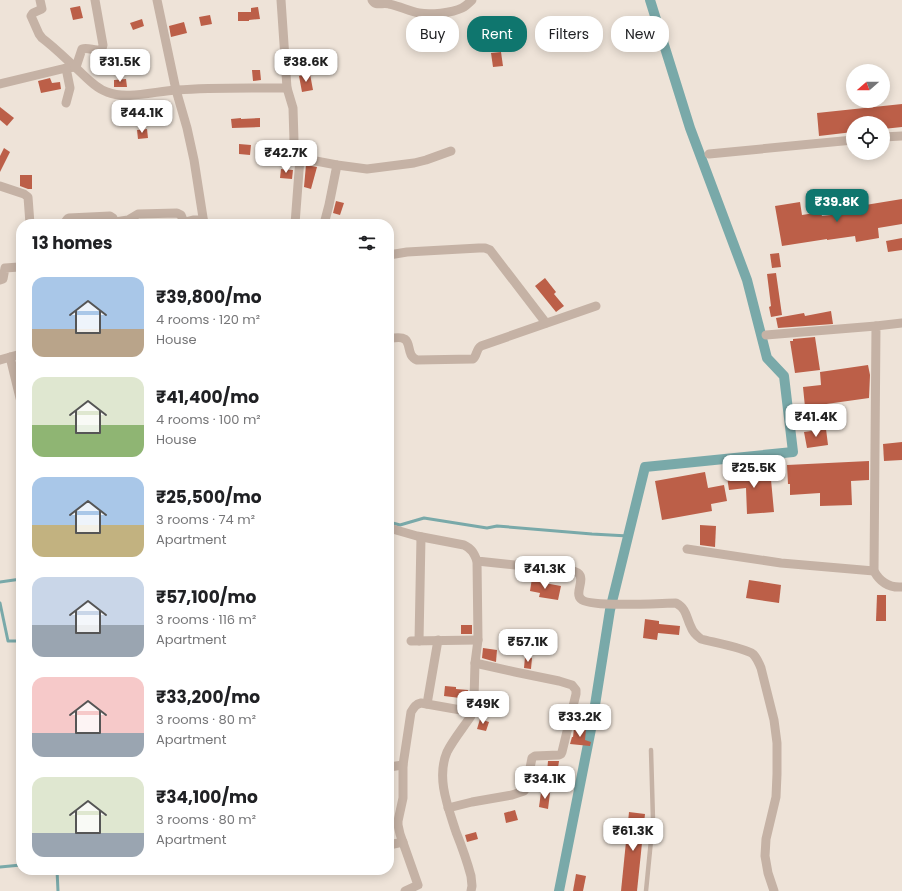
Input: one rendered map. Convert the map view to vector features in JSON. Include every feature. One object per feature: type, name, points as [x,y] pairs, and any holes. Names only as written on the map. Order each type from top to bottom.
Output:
[{"type":"street","points":[[40,0],[42,9],[32,13],[31,16],[39,34],[89,80],[108,93],[130,95],[176,90],[287,88]]},
{"type":"street","points":[[76,67],[82,49],[101,50],[103,48],[95,0]]},
{"type":"street","points":[[157,0],[176,90],[194,160],[204,219]]},
{"type":"street","points":[[281,0],[287,88],[293,108],[294,141],[300,158],[295,219]]},
{"type":"street","points":[[372,0],[377,4],[388,3],[418,13],[428,14],[455,11],[465,6],[472,0]]},
{"type":"street","points":[[0,84],[66,68],[76,67]]},
{"type":"street","points":[[66,68],[70,88],[66,103]]},
{"type":"street","points":[[890,137],[902,136]]},
{"type":"street","points":[[709,154],[846,141]]},
{"type":"street","points":[[300,158],[367,169],[414,163],[451,151]]},
{"type":"street","points":[[325,219],[336,165]]},
{"type":"street","points":[[0,186],[24,194],[28,197],[30,219]]},
{"type":"street","points":[[130,219],[138,214],[177,213],[180,214],[182,219]]},
{"type":"street","points":[[67,219],[110,216],[114,219]]},
{"type":"street","points":[[394,254],[407,252],[480,248],[488,249],[546,323]]},
{"type":"street","points":[[0,280],[3,279],[5,268],[16,266]]},
{"type":"street","points":[[394,338],[402,337],[408,342],[412,357],[417,360],[473,359],[475,358],[480,346],[596,306]]},
{"type":"street","points":[[766,335],[902,324]]},
{"type":"street","points":[[876,326],[874,571],[881,581],[896,588],[902,587]]},
{"type":"street","points":[[0,360],[16,355]]},
{"type":"street","points":[[10,357],[16,382]]},
{"type":"street","points":[[394,529],[421,537],[464,545],[470,548],[475,554],[477,561],[478,640],[472,712],[471,716],[447,752],[443,776],[448,808],[471,876],[471,891]]},
{"type":"street","points":[[421,537],[415,641],[478,640]]},
{"type":"street","points":[[687,549],[780,563],[874,571]]},
{"type":"street","points":[[477,561],[572,571],[578,573],[580,576],[579,594],[582,601],[616,605],[676,604],[682,606],[691,629],[701,640],[753,654],[761,668],[774,720],[777,743],[776,797],[766,839],[765,856],[768,873],[774,891]]},
{"type":"street","points":[[427,704],[438,640]]},
{"type":"street","points":[[448,808],[512,795],[524,791],[533,757],[561,754],[576,694],[576,690],[572,685],[559,681],[475,663]]},
{"type":"street","points":[[405,891],[419,888],[398,825],[403,798],[403,765],[411,712],[418,704],[427,704],[472,712]]},
{"type":"street","points":[[394,766],[403,765]]},
{"type":"street","points":[[394,844],[403,842]]},
{"type":"lane","points":[[646,891],[653,820],[651,750]]},
{"type":"building","points":[[80,6],[83,18],[73,20],[70,8]]},
{"type":"building","points":[[258,7],[260,19],[238,21],[238,12],[251,12],[251,8]]},
{"type":"building","points":[[210,15],[212,24],[201,26],[199,17]]},
{"type":"building","points":[[142,19],[144,26],[133,30],[130,23]]},
{"type":"building","points":[[184,22],[187,33],[171,37],[169,26]]},
{"type":"building","points":[[501,52],[503,66],[493,67],[491,53]]},
{"type":"building","points":[[252,70],[260,70],[261,80],[253,81]]},
{"type":"building","points":[[310,74],[313,90],[302,92],[299,76]]},
{"type":"building","points":[[50,78],[52,83],[60,82],[61,89],[41,93],[38,81]]},
{"type":"building","points":[[126,79],[127,87],[114,87],[114,80]]},
{"type":"building","points":[[130,103],[141,103],[141,115],[130,115]]},
{"type":"building","points":[[902,104],[902,127],[890,128],[890,116],[846,116],[846,133],[819,136],[817,113],[864,108],[890,108],[890,105]]},
{"type":"building","points":[[0,107],[14,118],[7,126],[0,120]]},
{"type":"building","points":[[260,118],[260,127],[232,128],[231,119]]},
{"type":"building","points":[[147,129],[148,138],[138,139],[137,130]]},
{"type":"building","points":[[239,144],[251,145],[250,155],[239,154]]},
{"type":"building","points":[[4,148],[10,152],[0,172],[0,156]]},
{"type":"building","points":[[306,165],[317,167],[311,189],[304,187]]},
{"type":"building","points":[[281,169],[293,170],[292,179],[280,178]]},
{"type":"building","points":[[20,175],[32,175],[32,189],[20,186]]},
{"type":"building","points":[[902,199],[902,224],[878,228],[879,238],[856,242],[855,236],[782,246],[775,206],[800,202],[802,215],[821,212],[822,216],[848,213],[847,208]]},
{"type":"building","points":[[336,201],[344,203],[340,215],[333,213]]},
{"type":"building","points":[[902,238],[902,250],[888,252],[886,241]]},
{"type":"building","points":[[779,253],[781,267],[772,268],[770,254]]},
{"type":"building","points":[[776,273],[782,315],[771,317],[767,274]]},
{"type":"building","points":[[545,278],[556,292],[554,294],[564,306],[556,312],[535,286]]},
{"type":"building","points":[[831,311],[833,324],[778,328],[776,318],[804,313],[805,316]]},
{"type":"building","points":[[815,337],[820,370],[795,373],[790,341],[793,341],[793,339]]},
{"type":"building","points":[[868,365],[870,375],[869,398],[805,407],[803,387],[821,385],[820,372]]},
{"type":"building","points":[[826,429],[828,445],[807,448],[804,432]]},
{"type":"building","points":[[902,442],[902,460],[884,461],[883,444]]},
{"type":"building","points":[[869,461],[869,480],[851,481],[852,505],[820,506],[820,493],[790,495],[787,465]]},
{"type":"building","points":[[741,468],[741,471],[770,469],[774,512],[747,514],[746,488],[729,490],[726,470]]},
{"type":"building","points":[[705,472],[708,488],[724,485],[727,501],[711,504],[712,511],[662,520],[655,481]]},
{"type":"building","points":[[700,525],[716,526],[715,547],[700,545]]},
{"type":"building","points":[[532,578],[539,579],[539,582],[561,586],[558,600],[539,597],[540,593],[530,591]]},
{"type":"building","points":[[749,580],[781,585],[779,603],[746,598]]},
{"type":"building","points":[[877,595],[886,595],[886,621],[876,621]]},
{"type":"building","points":[[645,619],[659,621],[659,624],[680,626],[679,635],[658,633],[657,640],[643,638]]},
{"type":"building","points":[[461,625],[472,625],[472,634],[461,634]]},
{"type":"building","points":[[483,648],[497,650],[496,662],[482,658]]},
{"type":"building","points":[[525,657],[532,658],[531,669],[524,668]]},
{"type":"building","points":[[445,686],[468,690],[467,705],[459,704],[460,698],[444,696]]},
{"type":"building","points":[[480,719],[489,722],[486,731],[477,729]]},
{"type":"building","points":[[574,728],[586,729],[585,740],[591,742],[590,746],[570,744],[573,737]]},
{"type":"building","points":[[548,761],[559,761],[557,774],[547,772]]},
{"type":"building","points":[[541,792],[550,793],[548,809],[539,807]]},
{"type":"building","points":[[515,810],[518,820],[506,823],[504,813]]},
{"type":"building","points":[[629,812],[645,814],[637,891],[621,891]]},
{"type":"building","points":[[476,832],[478,839],[467,842],[465,835]]},
{"type":"building","points":[[576,874],[586,876],[583,891],[573,891]]},
{"type":"waterway","points":[[559,891],[592,724],[610,610],[645,467],[793,452],[784,376],[767,358],[747,280],[690,128],[650,0]]},
{"type":"waterway","points":[[394,523],[400,525],[424,518],[487,528],[497,526],[628,536]]},
{"type":"waterway","points":[[0,582],[16,580]]},
{"type":"waterway","points":[[0,603],[8,641],[16,641]]},
{"type":"waterway","points":[[0,867],[16,865]]},
{"type":"waterway","points":[[57,875],[58,891]]}]
